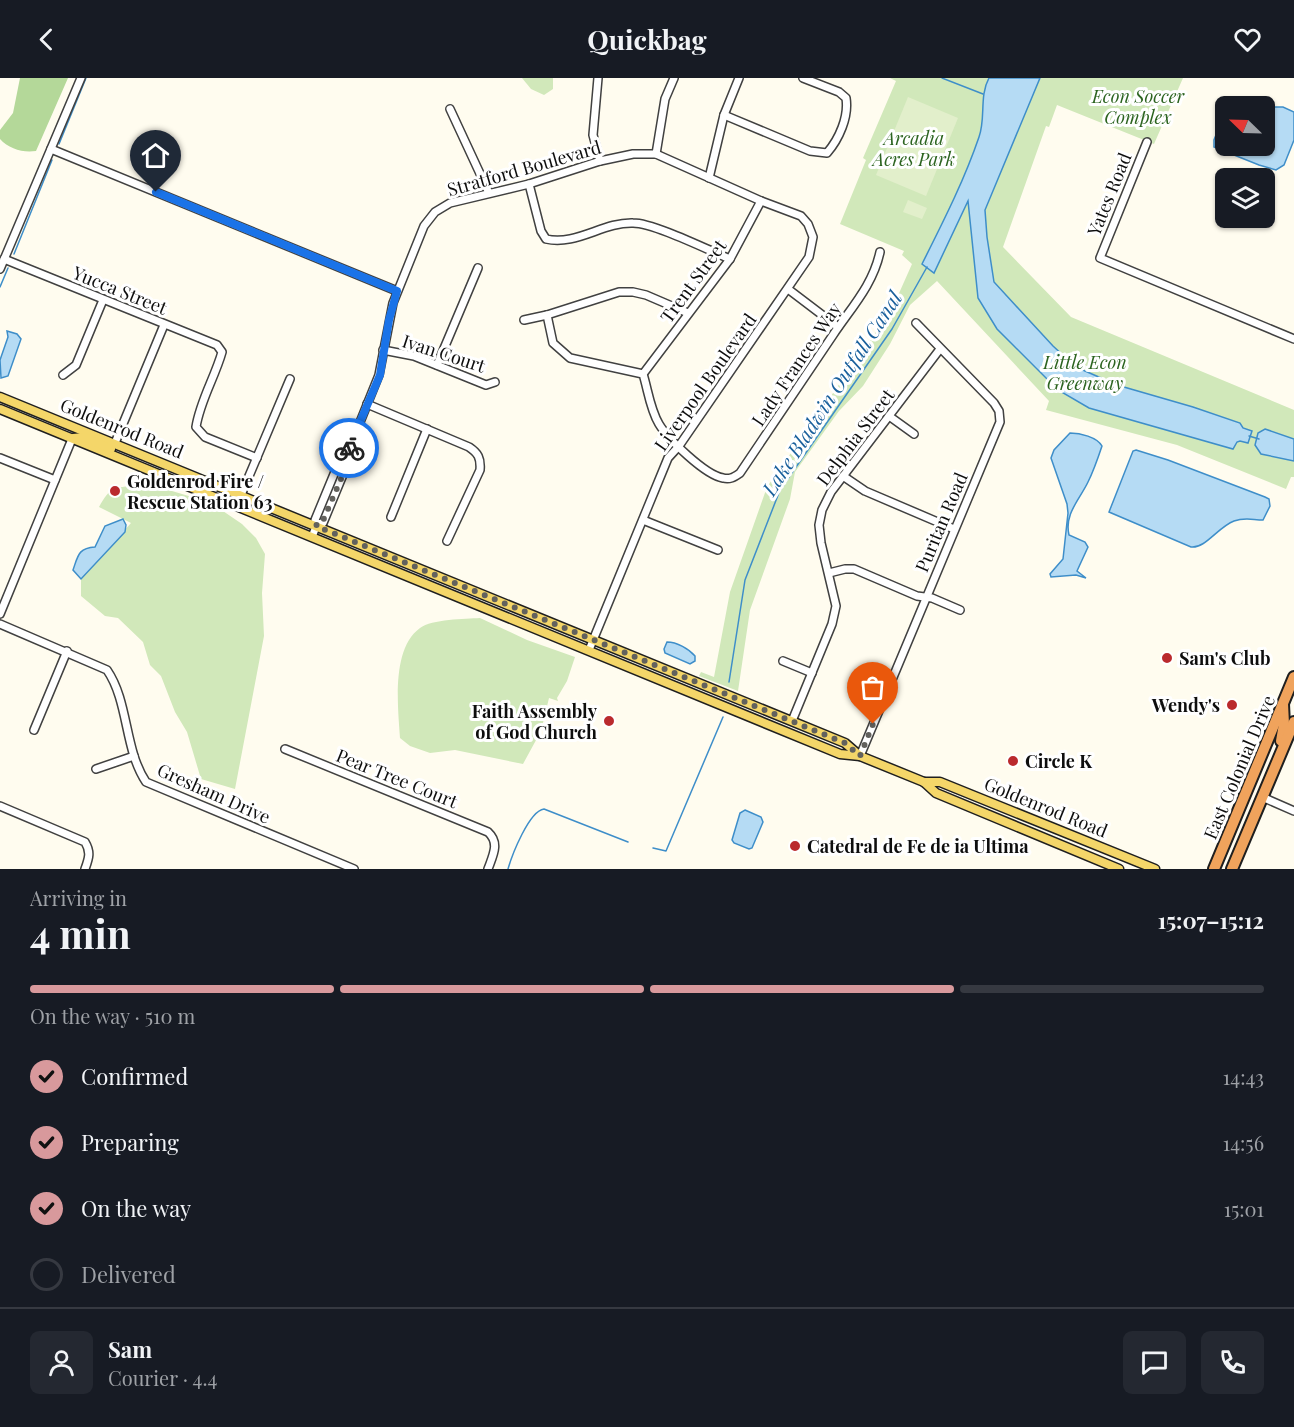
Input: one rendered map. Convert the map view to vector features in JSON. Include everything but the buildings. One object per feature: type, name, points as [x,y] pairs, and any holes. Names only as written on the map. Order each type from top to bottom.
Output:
[{"type":"highway","name":"East Colonial Drive","points":[[1214,869],[1294,677]]},
{"type":"highway","points":[[1276,765],[1284,724],[1283,702]]},
{"type":"highway","name":"East Colonial Drive","points":[[1232,869],[1294,722]]},
{"type":"main road","name":"Goldenrod Road","points":[[0,397],[845,743],[860,756]]},
{"type":"main road","name":"Goldenrod Road","points":[[0,409],[840,754],[860,756],[924,782],[936,793],[1119,869]]},
{"type":"main road","points":[[72,439],[84,437],[123,453],[138,453]]},
{"type":"main road","points":[[177,482],[190,481],[228,497],[241,495]]},
{"type":"main road","points":[[686,690],[694,688],[717,690]]},
{"type":"main road","name":"Goldenrod Road","points":[[924,782],[940,782],[1155,869]]},
{"type":"street","points":[[0,269],[81,78]]},
{"type":"street","points":[[598,78],[593,135],[600,161]]},
{"type":"street","points":[[656,154],[665,99],[674,78]]},
{"type":"street","points":[[709,178],[724,115],[739,78]]},
{"type":"street","points":[[724,115],[810,151],[827,153],[834,145],[841,128],[847,106],[846,98],[839,92],[803,78]]},
{"type":"street","points":[[450,109],[489,193]]},
{"type":"street","name":"Yates Road","points":[[1147,142],[1100,258],[1294,339]]},
{"type":"street","points":[[51,149],[397,291]]},
{"type":"street","name":"Stratford Boulevard","points":[[312,537],[317,525],[315,520],[339,462],[350,447],[380,375],[389,320],[397,291],[424,226],[435,212],[450,203],[529,184],[600,161],[633,154],[656,154],[761,201],[801,216],[808,224],[813,237]]},
{"type":"street","points":[[529,184],[541,231],[546,239],[563,241],[634,222],[650,226],[730,259]]},
{"type":"street","name":"Trent Street","points":[[644,374],[730,259],[761,201]]},
{"type":"street","name":"Liverpool Boulevard","points":[[589,650],[668,458],[679,447],[788,289],[808,257],[813,237]]},
{"type":"street","name":"Lady Frances Way","points":[[679,447],[709,472],[721,478],[731,479],[740,473],[862,295],[878,262],[880,252]]},
{"type":"street","name":"Yucca Street","points":[[4,259],[217,345],[222,352],[196,427],[205,437],[256,458]]},
{"type":"street","points":[[437,365],[478,268]]},
{"type":"street","points":[[788,289],[838,327]]},
{"type":"street","points":[[524,320],[619,292],[646,295],[688,313]]},
{"type":"street","points":[[63,375],[76,365],[103,300]]},
{"type":"street","points":[[547,315],[553,343],[570,358],[644,374],[653,413],[659,425],[679,447]]},
{"type":"street","name":"Puritan Road","points":[[860,756],[1000,422],[999,411],[994,403],[916,323]]},
{"type":"street","points":[[115,443],[164,325]]},
{"type":"street","name":"Delphia Street","points":[[792,721],[832,624],[836,606],[830,573],[821,543],[819,525],[822,510],[831,492],[940,349]]},
{"type":"street","name":"Ivan Court","points":[[383,350],[414,356],[486,385],[495,382]]},
{"type":"street","points":[[241,495],[290,379]]},
{"type":"street","points":[[367,404],[477,452],[481,461],[480,470],[447,542]]},
{"type":"street","points":[[889,416],[914,434]]},
{"type":"street","points":[[391,517],[427,429]]},
{"type":"street","points":[[0,614],[72,439]]},
{"type":"street","points":[[2,459],[55,480]]},
{"type":"street","points":[[843,476],[865,491],[954,529]]},
{"type":"street","points":[[643,520],[718,550]]},
{"type":"street","points":[[830,573],[854,569],[917,596],[926,597],[960,610]]},
{"type":"street","name":"Gresham Drive","points":[[0,624],[107,670],[114,681],[134,756],[146,782],[354,869]]},
{"type":"street","points":[[34,730],[67,651]]},
{"type":"street","points":[[783,661],[812,672]]},
{"type":"street","name":"Pear Tree Court","points":[[285,749],[488,832],[494,838],[495,850],[488,869]]},
{"type":"street","points":[[96,769],[134,756]]},
{"type":"street","points":[[1262,797],[1294,811]]},
{"type":"street","points":[[0,806],[86,842],[90,856],[85,869]]},
{"type":"street","points":[[1029,831],[1034,820]]},
{"type":"green space","points":[[20,78],[68,78],[36,151],[16,150],[0,139],[0,130],[13,113]]},
{"type":"green space","points":[[522,78],[553,78],[553,89],[544,95],[531,89]]},
{"type":"green space","name":"Little Econ Greenway","points":[[890,78],[1183,78],[1154,144],[1057,105],[1049,127],[1046,126],[1003,247],[1071,317],[1294,410],[1294,477],[1291,477],[1286,489],[1177,445],[1046,410],[1049,401],[937,281],[910,305],[890,344],[863,386],[839,411],[795,472],[790,499],[750,610],[738,691],[699,676],[701,672],[714,677],[730,592],[767,487],[892,309],[912,264],[902,255],[904,251],[840,224],[866,160],[863,158],[896,81]]},
{"type":"green space","name":"Arcadia Acres Park","points":[[908,97],[958,118],[926,196],[876,175]]},
{"type":"green space","points":[[908,200],[927,208],[922,219],[903,212]]},
{"type":"green space","points":[[136,486],[162,488],[202,500],[220,509],[242,524],[256,538],[265,554],[262,593],[264,636],[235,789],[201,779],[187,732],[175,712],[161,676],[150,665],[143,642],[118,618],[105,616],[81,596],[81,579],[131,523],[99,507],[106,495],[113,489]]},
{"type":"green space","points":[[480,618],[527,640],[575,657],[567,681],[557,698],[558,701],[549,698],[541,731],[523,764],[455,750],[430,753],[410,746],[400,738],[398,679],[404,650],[411,637],[420,628],[432,623]]},
{"type":"water","points":[[989,78],[1040,78],[985,210],[994,282],[1053,346],[1076,367],[1117,385],[1240,423],[1243,428],[1252,431],[1248,443],[1237,442],[1233,449],[1089,408],[1058,390],[997,329],[978,298],[968,201],[934,273],[922,264],[953,201],[973,153],[981,130],[984,92]]},
{"type":"water","points":[[1275,107],[1283,107],[1294,112],[1294,140],[1284,165],[1276,170],[1236,156],[1275,156]]},
{"type":"water","points":[[7,331],[17,334],[21,339],[8,376],[1,378],[0,360],[8,337]]},
{"type":"water","points":[[1265,429],[1294,439],[1294,461],[1261,454],[1255,445],[1258,433]]},
{"type":"water","points":[[1070,433],[1088,436],[1102,446],[1090,478],[1071,513],[1068,527],[1069,535],[1085,542],[1088,547],[1077,571],[1086,578],[1076,575],[1051,577],[1050,574],[1063,559],[1068,513],[1051,458],[1054,450]]},
{"type":"water","points":[[1136,450],[1265,497],[1269,499],[1270,506],[1263,520],[1234,521],[1201,545],[1191,547],[1109,512],[1133,451]]},
{"type":"water","points":[[123,519],[126,525],[125,532],[81,579],[73,570],[79,554],[85,549],[95,547],[105,526]]},
{"type":"water","points":[[667,642],[686,648],[695,656],[695,661],[690,664],[665,653]]},
{"type":"water","points":[[745,810],[761,817],[763,822],[752,848],[749,849],[732,840],[740,813]]},
{"type":"waterway","points":[[59,144],[86,78]]},
{"type":"waterway","points":[[942,78],[983,94]]},
{"type":"waterway","points":[[14,254],[52,160]]},
{"type":"waterway","name":"Lake Bladwin Outfall Canal","points":[[729,682],[745,580],[780,490],[892,329],[927,267]]},
{"type":"waterway","points":[[0,287],[8,268]]},
{"type":"waterway","points":[[1249,436],[1259,439]]},
{"type":"waterway","name":"Lake Bladwin Outfall Canal","points":[[653,848],[666,851],[723,717]]},
{"type":"waterway","name":"Lake Bladwin Outfall Canal","points":[[508,869],[527,825],[538,812],[544,809],[628,842]]},
{"type":"way so far","points":[[349,448],[347,465],[322,523],[316,526],[845,743],[860,756],[873,724]]},
{"type":"place","name":"Goldenrod Fire / Rescue Station 63","points":[[115,491]]},
{"type":"place","name":"Sam's Club","points":[[1167,658]]},
{"type":"place","name":"Wendy's","points":[[1232,705]]},
{"type":"place","name":"Faith Assembly of God Church","points":[[609,721]]},
{"type":"place","name":"Circle K","points":[[1013,761]]},
{"type":"place","name":"Catedral de Fe de ia Ultima","points":[[795,846]]},
{"type":"route","points":[[156,192],[397,291],[389,320],[380,375],[349,448]]},
{"type":"park label","name":"Econ Soccer Complex","points":[[1138,106]]}]
